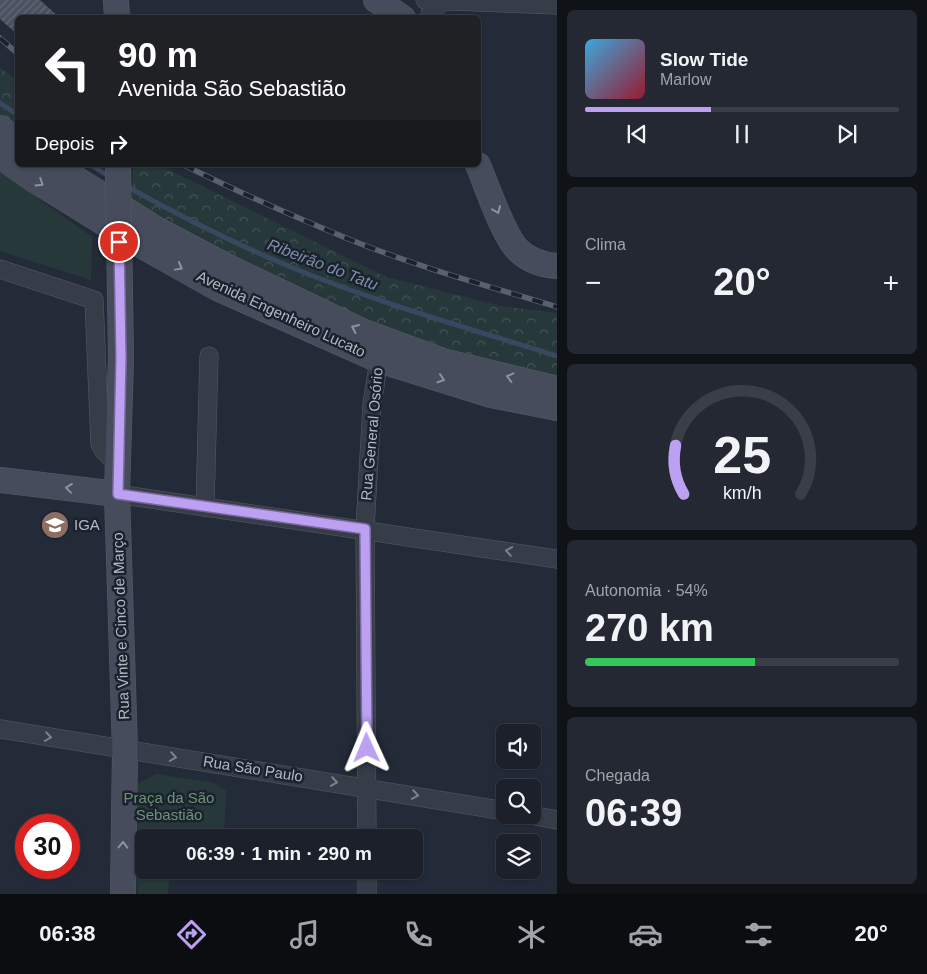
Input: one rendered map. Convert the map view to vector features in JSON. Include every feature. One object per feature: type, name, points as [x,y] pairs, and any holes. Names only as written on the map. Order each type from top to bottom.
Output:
[{"type":"main road","points":[[116,0],[116,15]]},
{"type":"main road","points":[[376,0],[398,15]]},
{"type":"main road","points":[[0,128],[15,138]]},
{"type":"main road","name":"Avenida Engenheiro Lucato","points":[[0,156],[15,166]]},
{"type":"main road","name":"Avenida Engenheiro Lucato","points":[[16,167],[130,239],[217,288],[379,360],[491,395],[557,408]]},
{"type":"main road","name":"Avenida Engenheiro Lucato","points":[[57,167],[156,229],[230,268],[364,332],[443,361],[557,389]]},
{"type":"main road","name":"Rua Vinte e Cinco de Março","points":[[118,167],[121,358],[118,494],[125,750],[123,894]]},
{"type":"main road","points":[[479,167],[507,232],[517,250],[534,261],[557,266]]},
{"type":"main road","points":[[379,360],[386,355],[398,352],[443,361]]},
{"type":"main road","points":[[0,480],[118,494]]},
{"type":"street","points":[[425,0],[557,5]]},
{"type":"street","points":[[430,15],[431,11],[444,2]]},
{"type":"street","points":[[0,269],[94,300],[100,444],[104,451],[118,464]]},
{"type":"street","points":[[205,506],[209,356]]},
{"type":"street","name":"Rua General Osório","points":[[367,829],[365,529],[372,404],[379,360]]},
{"type":"street","points":[[118,494],[557,558]]},
{"type":"street","name":"Rua São Paulo","points":[[0,729],[496,809]]},
{"type":"street","points":[[541,817],[557,820]]},
{"type":"street","points":[[367,879],[368,894]]},
{"type":"green space","points":[[0,68],[15,79],[15,131],[0,120]]},
{"type":"green space","points":[[133,167],[163,167],[386,277],[501,306],[557,313],[557,381],[474,360],[387,331],[313,297],[132,204]]},
{"type":"green space","points":[[0,171],[92,237],[91,280],[0,251]]},
{"type":"green space","name":"Praça da São Sebastião","points":[[156,774],[214,783],[226,791],[224,829],[137,829],[137,784]]},
{"type":"green space","name":"Praça da São Sebastião","points":[[138,879],[169,879],[168,894],[138,894]]},
{"type":"building","points":[[0,0],[40,0],[57,15],[15,15],[15,32],[0,19]]},
{"type":"waterway","name":"Ribeirão do Tatu","points":[[0,103],[15,113]]},
{"type":"waterway","name":"Ribeirão do Tatu","points":[[94,167],[110,177]]},
{"type":"waterway","name":"Ribeirão do Tatu","points":[[126,186],[216,233],[308,274],[400,307],[557,356]]},
{"type":"railway","points":[[0,38],[15,51]]},
{"type":"railway","points":[[188,167],[288,213],[376,250],[453,276],[557,307]]},
{"type":"place","name":"IGA","points":[[55,525]]},
{"type":"route","points":[[119,242],[121,358],[118,494],[365,529],[367,748]]}]
